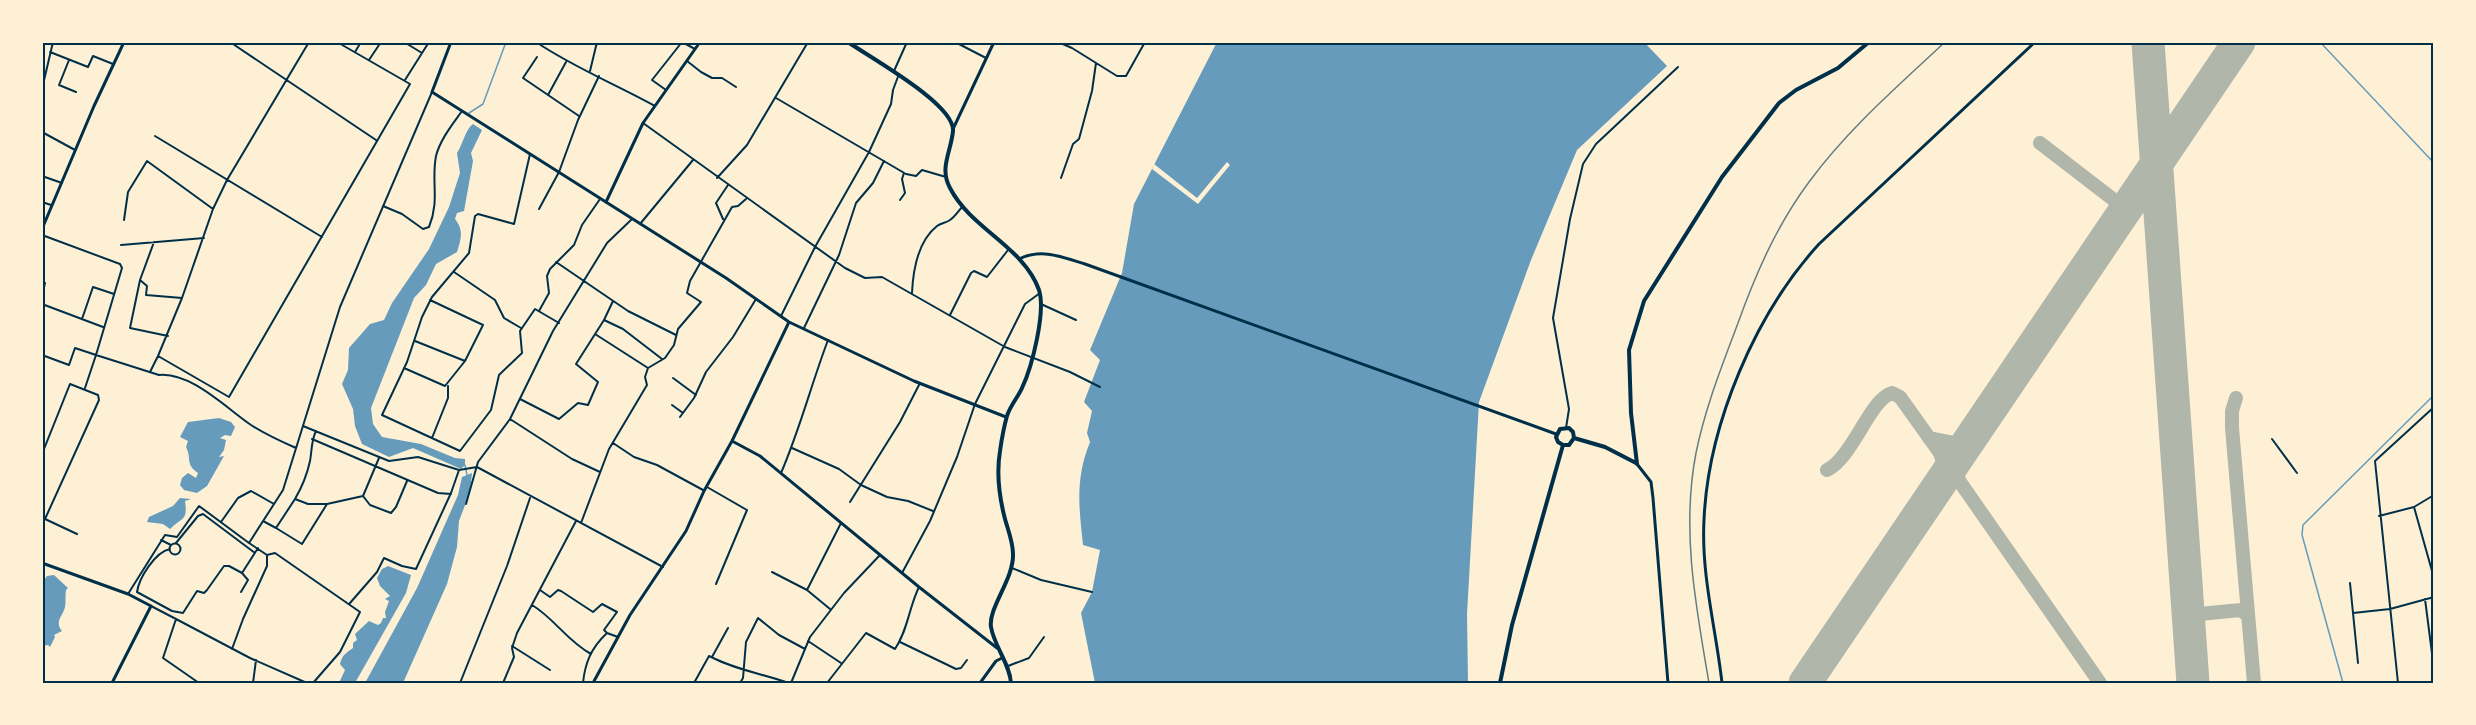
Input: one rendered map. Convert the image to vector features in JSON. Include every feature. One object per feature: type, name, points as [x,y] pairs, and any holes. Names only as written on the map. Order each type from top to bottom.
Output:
[{"type":"main road","points":[[42,229],[124,42]]},
{"type":"main road","points":[[451,42],[432,92],[701,262],[789,321],[920,383],[1006,417]]},
{"type":"main road","points":[[606,202],[643,123],[700,42]]},
{"type":"main road","points":[[848,42],[896,73],[942,109],[953,129]]},
{"type":"main road","points":[[994,42],[953,129],[946,157],[946,177],[951,191],[963,206],[1019,259],[1033,276],[1040,293],[1041,304],[1032,358],[1022,387],[1006,417],[997,473],[1013,554],[1012,568],[991,622],[1011,683]]},
{"type":"main road","points":[[1637,464],[1631,413],[1629,350],[1644,301],[1722,177],[1779,103],[1796,90],[1838,68],[1869,42]]},
{"type":"main road","points":[[1722,683],[1707,583],[1704,521],[1711,464],[1740,368],[1788,281],[1802,262],[1832,230],[2035,42]]},
{"type":"main road","points":[[1019,259],[1030,254],[1044,252],[1085,264],[1557,434]]},
{"type":"main road","points":[[593,683],[630,615],[686,531],[789,321]]},
{"type":"main road","points":[[1566,428],[1573,432],[1574,438],[1571,443],[1563,445],[1557,440],[1557,434],[1560,429],[1566,428]]},
{"type":"main road","points":[[1574,438],[1618,452],[1637,464],[1651,482],[1658,534],[1664,658],[1668,683]]},
{"type":"main road","points":[[732,441],[760,456],[919,587],[999,649]]},
{"type":"main road","points":[[1500,683],[1512,625],[1563,445]]},
{"type":"main road","points":[[42,563],[128,594],[151,606],[112,683]]},
{"type":"main road","points":[[980,683],[996,661],[1002,658]]},
{"type":"street","points":[[42,89],[52,42]]},
{"type":"street","points":[[230,42],[376,140]]},
{"type":"street","points":[[150,372],[168,336],[213,209],[227,180],[309,42]]},
{"type":"street","points":[[158,356],[229,397],[410,84],[337,42]]},
{"type":"street","points":[[355,52],[361,42]]},
{"type":"street","points":[[369,60],[381,42]]},
{"type":"street","points":[[404,42],[423,53]]},
{"type":"street","points":[[405,81],[429,42]]},
{"type":"street","points":[[536,42],[566,62],[599,76],[655,106]]},
{"type":"street","points":[[590,72],[597,42]]},
{"type":"street","points":[[666,90],[652,80],[682,42],[695,49]]},
{"type":"street","points":[[717,178],[747,145],[808,42]]},
{"type":"street","points":[[781,316],[815,247],[869,152],[891,104],[896,73],[907,42]]},
{"type":"street","points":[[955,42],[986,58]]},
{"type":"street","points":[[1058,42],[1117,76],[1126,76],[1145,42]]},
{"type":"street","points":[[1072,48],[1075,42]]},
{"type":"street","points":[[50,52],[88,67],[93,56],[113,64]]},
{"type":"street","points":[[537,57],[523,78],[579,116]]},
{"type":"street","points":[[69,60],[59,85],[76,92]]},
{"type":"street","points":[[548,95],[566,62]]},
{"type":"street","points":[[687,62],[700,72],[712,78],[723,78],[736,87]]},
{"type":"street","points":[[1061,178],[1073,144],[1079,139],[1092,91],[1096,63]]},
{"type":"street","points":[[1566,428],[1569,409],[1553,318],[1570,219],[1583,164],[1596,144],[1678,67]]},
{"type":"street","points":[[539,209],[559,172],[579,116],[599,76]]},
{"type":"street","points":[[249,543],[283,490],[340,307],[432,92]]},
{"type":"street","points":[[776,98],[904,173],[916,176],[922,170],[946,177]]},
{"type":"street","points":[[384,207],[402,214],[423,229],[429,227],[436,206],[436,157],[446,135],[462,111]]},
{"type":"street","points":[[643,123],[836,262],[865,278],[882,276],[1005,347],[1071,372],[1100,387]]},
{"type":"street","points":[[42,132],[75,150]]},
{"type":"street","points":[[155,136],[322,237]]},
{"type":"street","points":[[530,154],[514,224],[478,214],[475,216],[470,253],[430,300],[404,368],[382,416],[460,451],[491,410],[499,375],[522,352],[521,328],[535,309],[559,323]]},
{"type":"street","points":[[640,224],[693,160]]},
{"type":"street","points":[[124,220],[128,192],[147,161],[213,209]]},
{"type":"street","points":[[804,328],[836,262],[856,203],[873,183],[884,161]]},
{"type":"street","points":[[900,200],[906,193],[902,179],[904,173]]},
{"type":"street","points":[[42,176],[62,183]]},
{"type":"street","points":[[723,219],[717,202],[728,185]]},
{"type":"street","points":[[581,523],[613,443],[647,385],[645,377],[648,368],[662,359],[674,345],[678,329],[700,302],[687,293],[690,281],[723,219],[732,207],[738,206],[746,198]]},
{"type":"street","points":[[539,311],[549,293],[547,276],[556,262],[574,245],[582,225],[600,199]]},
{"type":"street","points":[[42,202],[51,206]]},
{"type":"street","points":[[912,293],[914,266],[924,244],[933,230],[951,220],[963,206]]},
{"type":"street","points":[[466,504],[477,462],[510,419],[559,323],[607,243],[632,219]]},
{"type":"street","points":[[42,235],[120,264],[121,272],[85,388]]},
{"type":"street","points":[[121,244],[204,238]]},
{"type":"street","points":[[154,242],[140,280],[130,328],[168,336]]},
{"type":"street","points":[[950,315],[971,273],[974,271],[987,277],[1009,250]]},
{"type":"street","points":[[556,262],[628,311],[676,335]]},
{"type":"street","points":[[454,272],[495,300],[504,318],[521,328]]},
{"type":"street","points":[[140,280],[147,285],[146,295],[182,298]]},
{"type":"street","points":[[42,296],[45,283]]},
{"type":"street","points":[[82,319],[93,287],[114,294]]},
{"type":"street","points":[[902,573],[920,542],[957,457],[975,404],[1025,304],[1040,293]]},
{"type":"street","points":[[680,417],[696,395],[706,372],[733,337],[756,299]]},
{"type":"street","points":[[430,300],[483,325],[465,361],[448,386],[448,398],[432,438]]},
{"type":"street","points":[[520,399],[559,419],[578,403],[588,405],[598,382],[576,364],[604,320],[613,301]]},
{"type":"street","points":[[42,304],[104,327]]},
{"type":"street","points":[[1041,304],[1076,320]]},
{"type":"street","points":[[604,320],[622,329],[662,359]]},
{"type":"street","points":[[595,334],[648,368]]},
{"type":"street","points":[[780,473],[801,424],[812,381],[828,340]]},
{"type":"street","points":[[415,341],[465,361]]},
{"type":"street","points":[[42,354],[69,365],[75,348],[159,375],[170,374],[228,406],[258,429],[296,448]]},
{"type":"street","points":[[404,368],[448,386]]},
{"type":"street","points":[[673,378],[696,395]]},
{"type":"street","points":[[42,454],[69,385],[72,383],[98,395],[99,400],[44,519],[77,534]]},
{"type":"street","points":[[850,502],[900,422],[920,383]]},
{"type":"street","points":[[672,405],[683,413]]},
{"type":"street","points":[[2398,683],[2375,461],[2434,407]]},
{"type":"street","points":[[510,419],[572,459],[600,472]]},
{"type":"street","points":[[303,426],[389,461],[418,457],[459,470],[475,468],[663,567]]},
{"type":"street","points":[[276,528],[303,485],[310,460],[312,439],[316,431]]},
{"type":"street","points":[[312,439],[438,494],[451,494]]},
{"type":"street","points":[[2272,439],[2296,473]]},
{"type":"street","points":[[613,443],[634,457],[657,465],[747,510],[716,584]]},
{"type":"street","points":[[792,448],[839,469],[861,485],[887,497],[908,501],[933,511]]},
{"type":"street","points":[[363,496],[380,457]]},
{"type":"street","points":[[350,603],[377,572],[384,558],[402,567],[416,569],[451,494],[459,470]]},
{"type":"street","points":[[363,496],[370,505],[391,513],[407,481]]},
{"type":"street","points":[[221,522],[238,498],[251,490],[274,504]]},
{"type":"street","points":[[2379,516],[2414,507],[2434,495]]},
{"type":"street","points":[[295,499],[308,504],[327,504],[363,496]]},
{"type":"street","points":[[460,683],[507,566],[530,496]]},
{"type":"street","points":[[263,521],[302,544],[327,504]]},
{"type":"street","points":[[128,594],[165,535],[177,537],[200,506],[267,555]]},
{"type":"street","points":[[2414,507],[2434,578]]},
{"type":"street","points":[[241,592],[248,580],[242,573],[229,566],[224,566],[204,593],[197,591],[183,613],[176,613],[137,592],[143,578],[160,553],[176,543],[193,521],[203,514],[255,553]]},
{"type":"street","points":[[502,683],[514,657],[512,646],[576,521]]},
{"type":"street","points":[[807,590],[841,524]]},
{"type":"street","points":[[161,540],[170,547],[172,554],[179,553],[180,546],[176,543]]},
{"type":"street","points":[[242,573],[258,548]]},
{"type":"street","points":[[267,555],[275,553],[360,612],[340,652],[313,683]]},
{"type":"street","points":[[232,649],[267,566],[267,555]]},
{"type":"street","points":[[712,657],[730,667],[765,674],[790,683],[808,641],[831,609],[880,555]]},
{"type":"street","points":[[1012,568],[1041,580],[1092,592]]},
{"type":"street","points":[[772,572],[807,590],[831,609]]},
{"type":"street","points":[[2350,583],[2358,663]]},
{"type":"street","points":[[827,683],[866,633],[894,649],[900,642],[912,599],[919,587]]},
{"type":"street","points":[[540,590],[550,597],[558,590],[561,591],[593,612],[602,604],[617,612],[604,630],[618,637]]},
{"type":"street","points":[[2353,613],[2390,609],[2434,597]]},
{"type":"street","points":[[2425,599],[2434,669]]},
{"type":"street","points":[[532,605],[541,610],[569,639],[591,654]]},
{"type":"street","points":[[151,606],[232,649],[298,681],[307,683]]},
{"type":"street","points":[[740,683],[743,678],[746,642],[758,618],[779,635],[805,649]]},
{"type":"street","points":[[176,619],[162,658],[197,682]]},
{"type":"street","points":[[694,683],[728,628]]},
{"type":"street","points":[[2429,633],[2434,632]]},
{"type":"street","points":[[583,683],[583,671],[591,654],[607,633]]},
{"type":"street","points":[[1006,666],[1029,658],[1044,637]]},
{"type":"street","points":[[808,641],[841,663]]},
{"type":"street","points":[[900,642],[956,669],[961,668],[967,660]]},
{"type":"street","points":[[512,646],[550,669]]},
{"type":"street","points":[[253,683],[256,660]]},
{"type":"water","points":[[1217,42],[1644,42],[1667,66],[1577,150],[1531,260],[1479,402],[1467,614],[1468,683],[1095,683],[1081,613],[1092,592],[1100,550],[1083,545],[1080,505],[1080,481],[1090,442],[1087,433],[1092,411],[1084,402],[1100,360],[1090,350],[1122,273],[1134,204]]},
{"type":"water","points":[[473,124],[482,130],[471,153],[473,161],[464,211],[457,213],[455,219],[461,231],[457,252],[436,264],[426,285],[414,298],[371,408],[373,424],[382,437],[421,444],[455,458],[465,459],[465,465],[461,469],[413,448],[389,457],[362,444],[355,426],[353,409],[342,384],[348,370],[349,348],[370,324],[384,320],[392,303],[429,249],[449,207],[460,173],[457,153]]},
{"type":"water","points":[[219,418],[231,422],[235,427],[231,436],[225,435],[220,438],[226,440],[224,450],[219,457],[224,456],[207,486],[197,493],[184,490],[180,485],[182,478],[188,473],[196,478],[198,473],[190,464],[186,447],[188,441],[180,437],[188,422]]},
{"type":"water","points":[[472,473],[470,492],[459,521],[457,547],[447,584],[403,683],[365,683],[417,588],[458,495],[462,477]]},
{"type":"water","points":[[180,498],[191,499],[185,501],[186,512],[183,518],[170,529],[163,524],[147,522],[149,517],[173,506]]},
{"type":"water","points":[[388,566],[411,575],[406,593],[355,683],[339,683],[345,670],[340,664],[357,640],[355,634],[369,621],[378,625],[383,618],[386,618],[385,612],[389,601],[385,599],[390,596],[380,586],[377,578],[382,569]]},
{"type":"water","points":[[54,575],[68,588],[65,607],[59,621],[62,631],[54,635],[50,647],[42,646],[42,583],[47,576]]},
{"type":"pier","points":[[1227,162],[1230,165],[1198,204],[1152,169],[1154,164],[1197,198]]},
{"type":"waterway","points":[[469,113],[483,104],[506,42]]},
{"type":"waterway","points":[[2320,42],[2434,163]]},
{"type":"waterway","points":[[2343,683],[2302,535],[2303,525],[2434,395]]},
{"type":"waterway","points":[[465,465],[467,475]]},
{"type":"taxiway","points":[[2040,143],[2114,200],[2119,207],[2119,219]]},
{"type":"taxiway","points":[[2114,200],[2123,201],[2135,196]]},
{"type":"taxiway","points":[[1827,470],[1845,453],[1876,406],[1884,397],[1892,393],[1900,397],[1940,453],[1944,464],[1941,480]]},
{"type":"taxiway","points":[[2236,398],[2232,411],[2232,428],[2254,683]]},
{"type":"taxiway","points":[[1929,438],[1965,445]]},
{"type":"taxiway","points":[[1956,458],[1954,468],[1960,482]]},
{"type":"taxiway","points":[[1941,480],[1950,475],[1960,482],[2100,683]]},
{"type":"taxiway","points":[[2189,622],[2193,616],[2199,614],[2241,610],[2248,616]]},
{"type":"runway","points":[[2148,42],[2193,683]]},
{"type":"runway","points":[[1805,683],[2239,42]]},
{"type":"railway","points":[[1709,683],[1695,597],[1690,511],[1696,453],[1709,403],[1726,355],[1745,304],[1777,232],[1809,182],[1857,126],[1945,42]]}]
